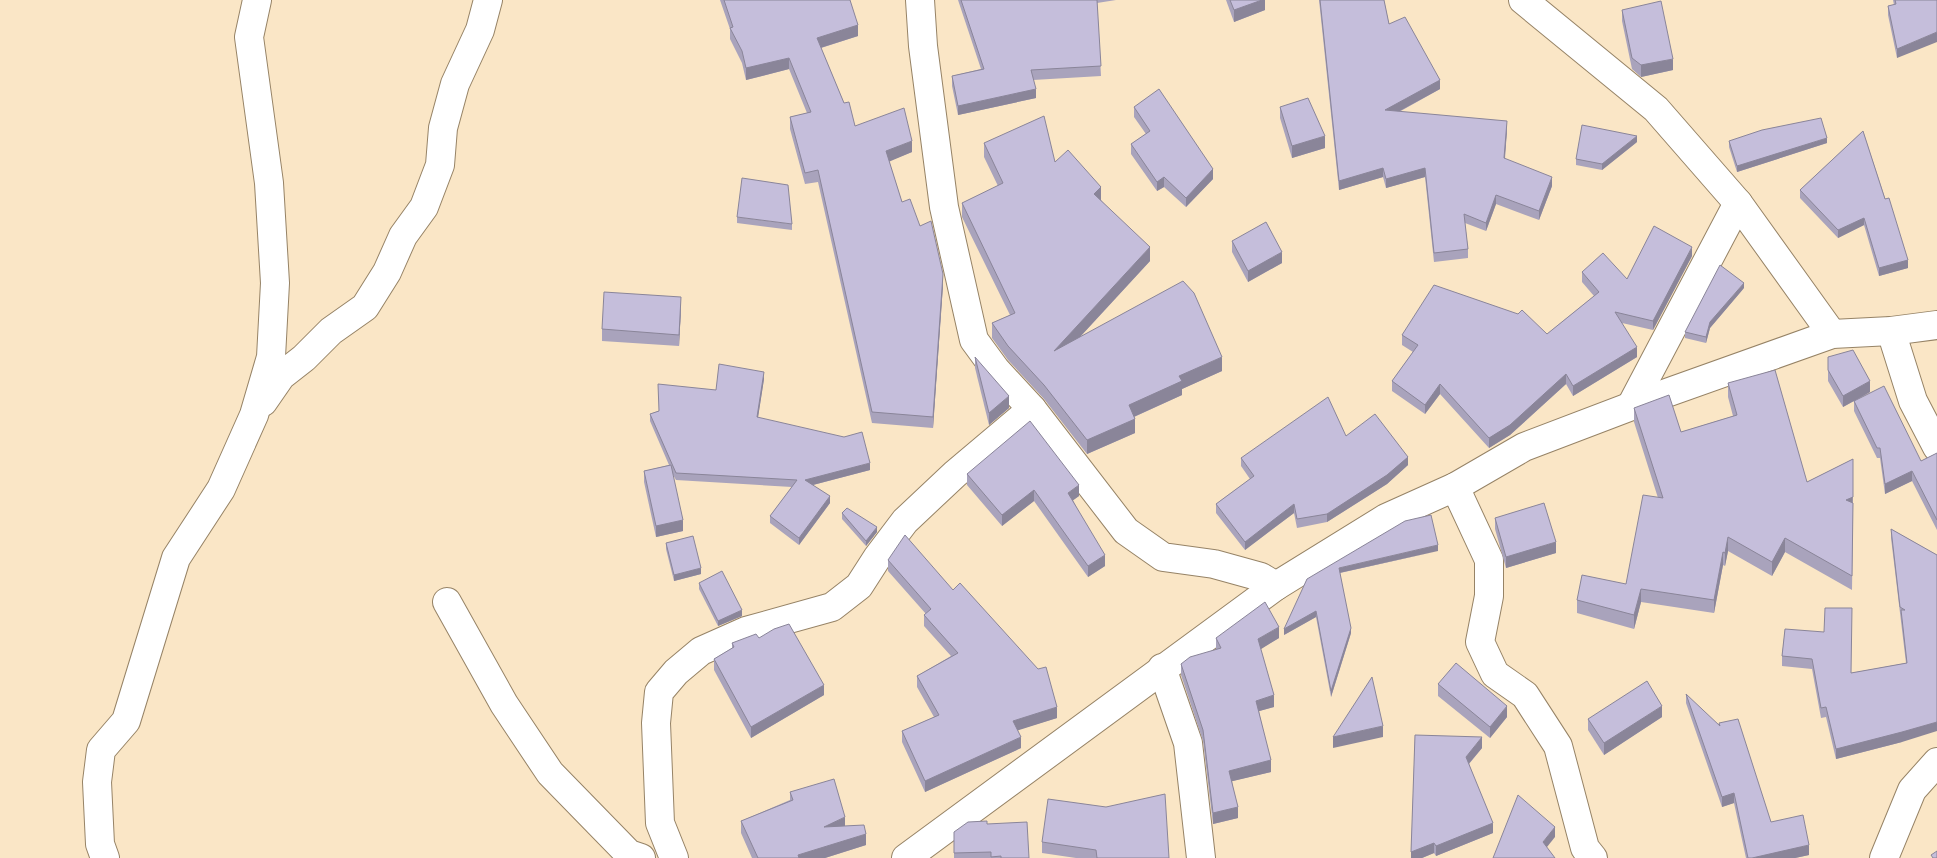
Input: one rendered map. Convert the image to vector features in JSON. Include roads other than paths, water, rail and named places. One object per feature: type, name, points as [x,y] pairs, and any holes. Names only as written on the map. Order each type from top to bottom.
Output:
[{"type":"street","points":[[105,858],[100,844],[96,782],[101,750],[126,721],[176,558],[222,489],[254,415],[271,357],[275,283],[269,183],[249,37],[256,0]]},
{"type":"street","points":[[254,415],[281,376],[304,358],[331,331],[365,307],[387,272],[403,236],[424,207],[440,165],[443,128],[455,84],[480,30],[488,0]]},
{"type":"street","points":[[920,0],[923,46],[944,207],[974,340],[996,370],[1032,409],[1126,531],[1163,557],[1214,564],[1261,577],[1276,586]]},
{"type":"street","points":[[1523,0],[1656,109],[1738,203],[1832,334]]},
{"type":"street","points":[[1631,406],[1738,203]]},
{"type":"street","points":[[906,858],[936,847],[1162,668],[1276,586],[1386,518],[1454,487],[1524,447],[1631,406],[1832,334],[1891,331],[1937,325]]},
{"type":"street","points":[[1891,331],[1913,401],[1937,447]]},
{"type":"street","points":[[674,858],[660,823],[656,723],[659,692],[676,672],[701,652],[746,631],[832,607],[859,586],[877,558],[906,521],[955,474],[1032,409]]},
{"type":"street","points":[[1454,487],[1489,560],[1489,596],[1480,642],[1495,674],[1525,695],[1558,746],[1585,848],[1593,858]]},
{"type":"street","points":[[447,602],[504,704],[550,773],[629,854],[641,858]]},
{"type":"street","points":[[1162,668],[1188,743],[1201,858]]},
{"type":"street","points":[[1884,858],[1912,790],[1937,762]]}]
